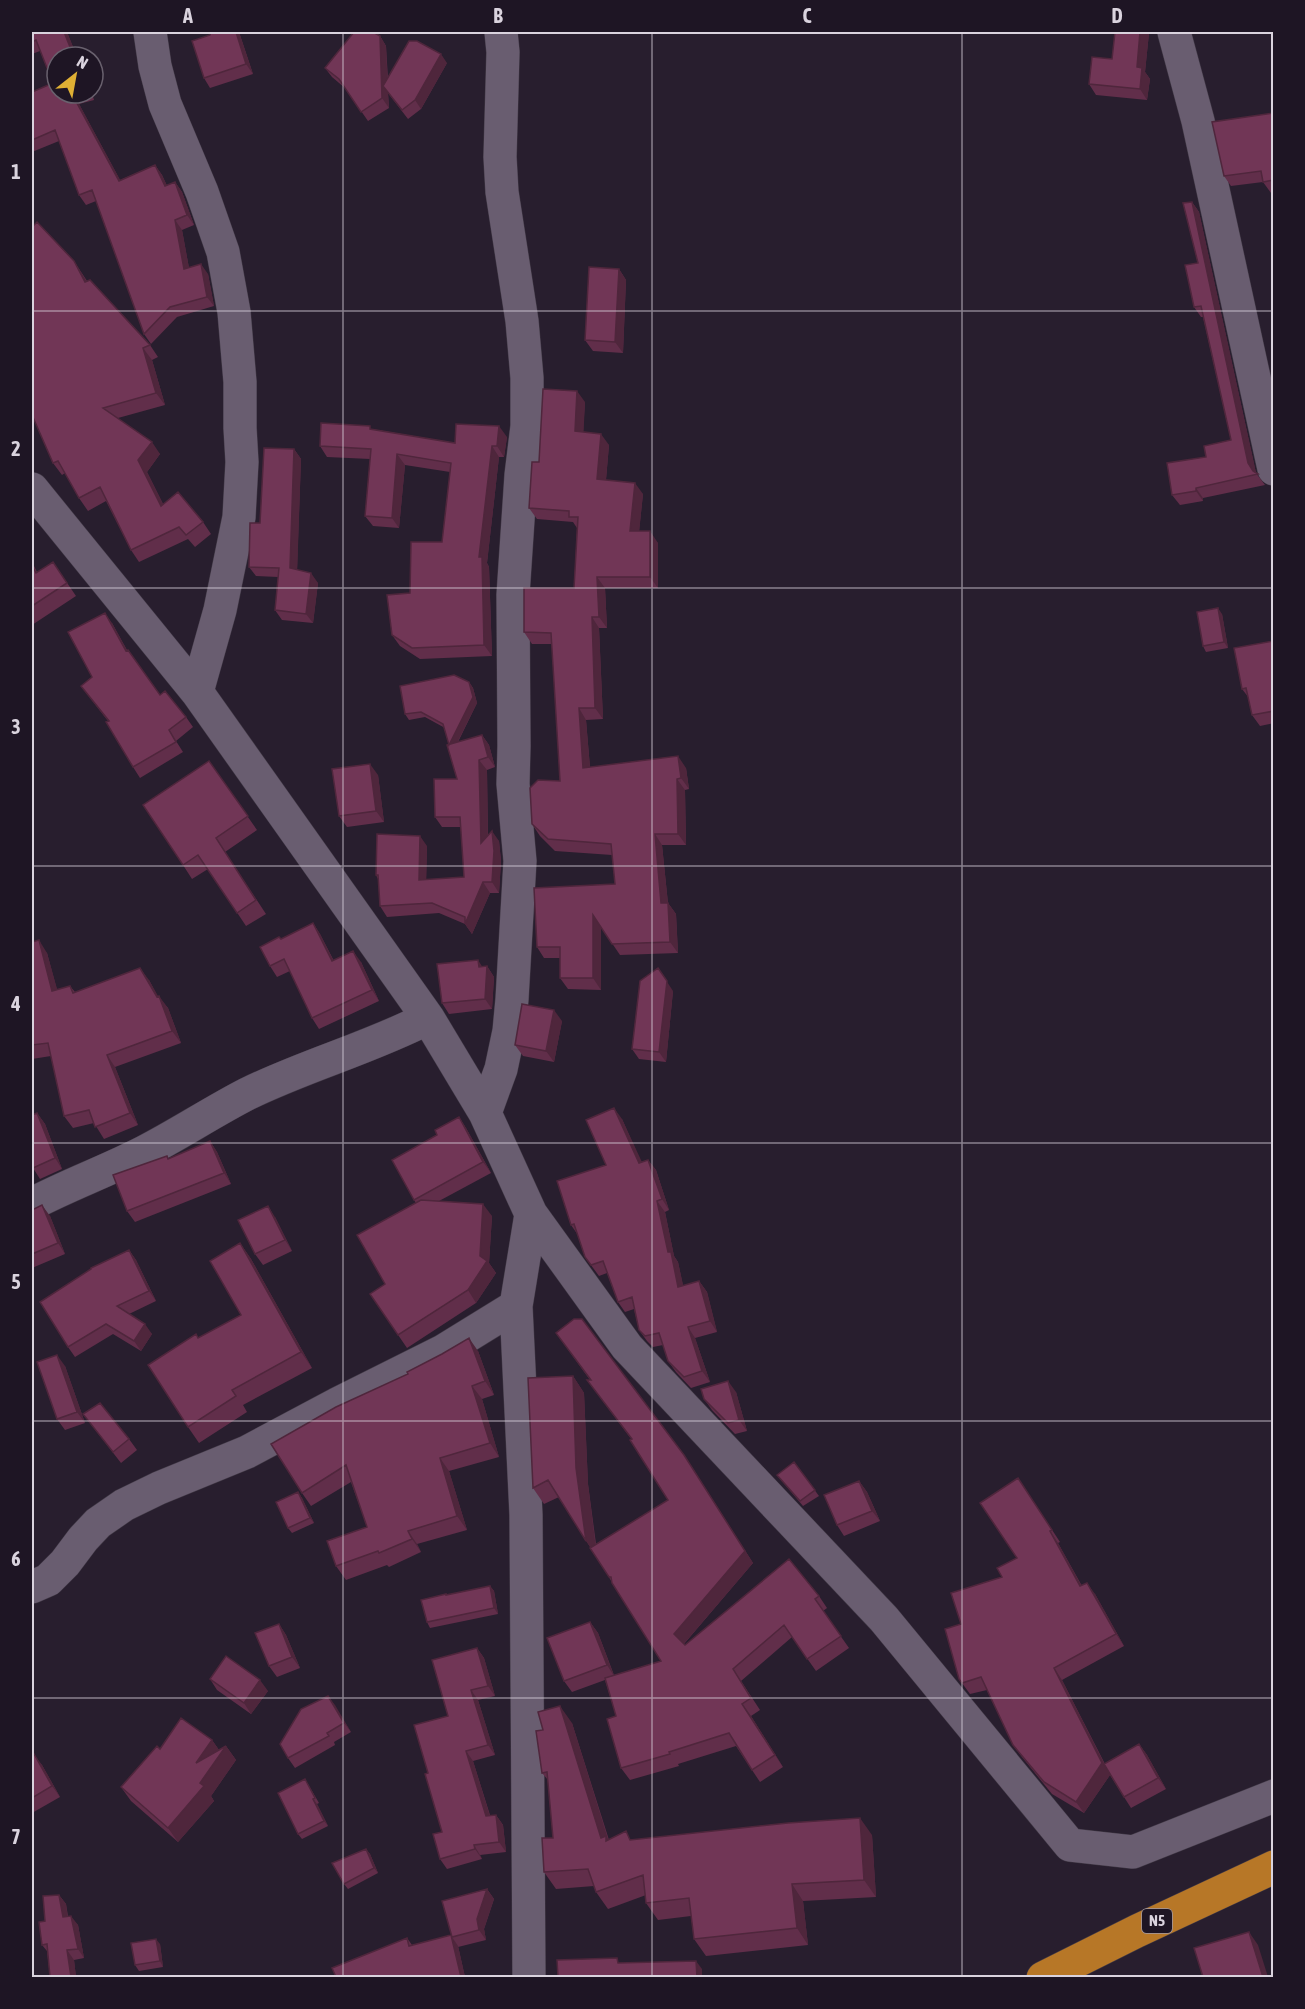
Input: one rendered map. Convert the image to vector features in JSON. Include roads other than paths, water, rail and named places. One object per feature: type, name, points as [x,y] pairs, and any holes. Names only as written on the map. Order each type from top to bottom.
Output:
[{"type":"highway","name":"N5","points":[[1043,1977],[1274,1867]]},
{"type":"street","points":[[150,32],[155,66],[165,104],[202,192],[223,252],[234,312],[240,382],[242,462],[239,517],[220,610],[197,692]]},
{"type":"street","points":[[485,1113],[501,1069],[509,1031],[512,999],[520,861],[513,784],[513,595],[521,475],[527,426],[528,378],[502,192],[500,157],[503,52],[501,32]]},
{"type":"street","points":[[1174,32],[1198,121],[1274,469]]},
{"type":"street","points":[[32,489],[197,692],[428,1018],[485,1113],[531,1214],[627,1347],[884,1619],[1070,1845],[1133,1852],[1274,1796]]},
{"type":"street","points":[[32,1204],[59,1189],[144,1152],[247,1094],[324,1060],[395,1035],[428,1018]]},
{"type":"street","points":[[529,1977],[526,1515],[516,1306],[531,1214]]},
{"type":"street","points":[[32,1587],[48,1580],[98,1523],[124,1505],[247,1452],[443,1351],[516,1306]]}]
